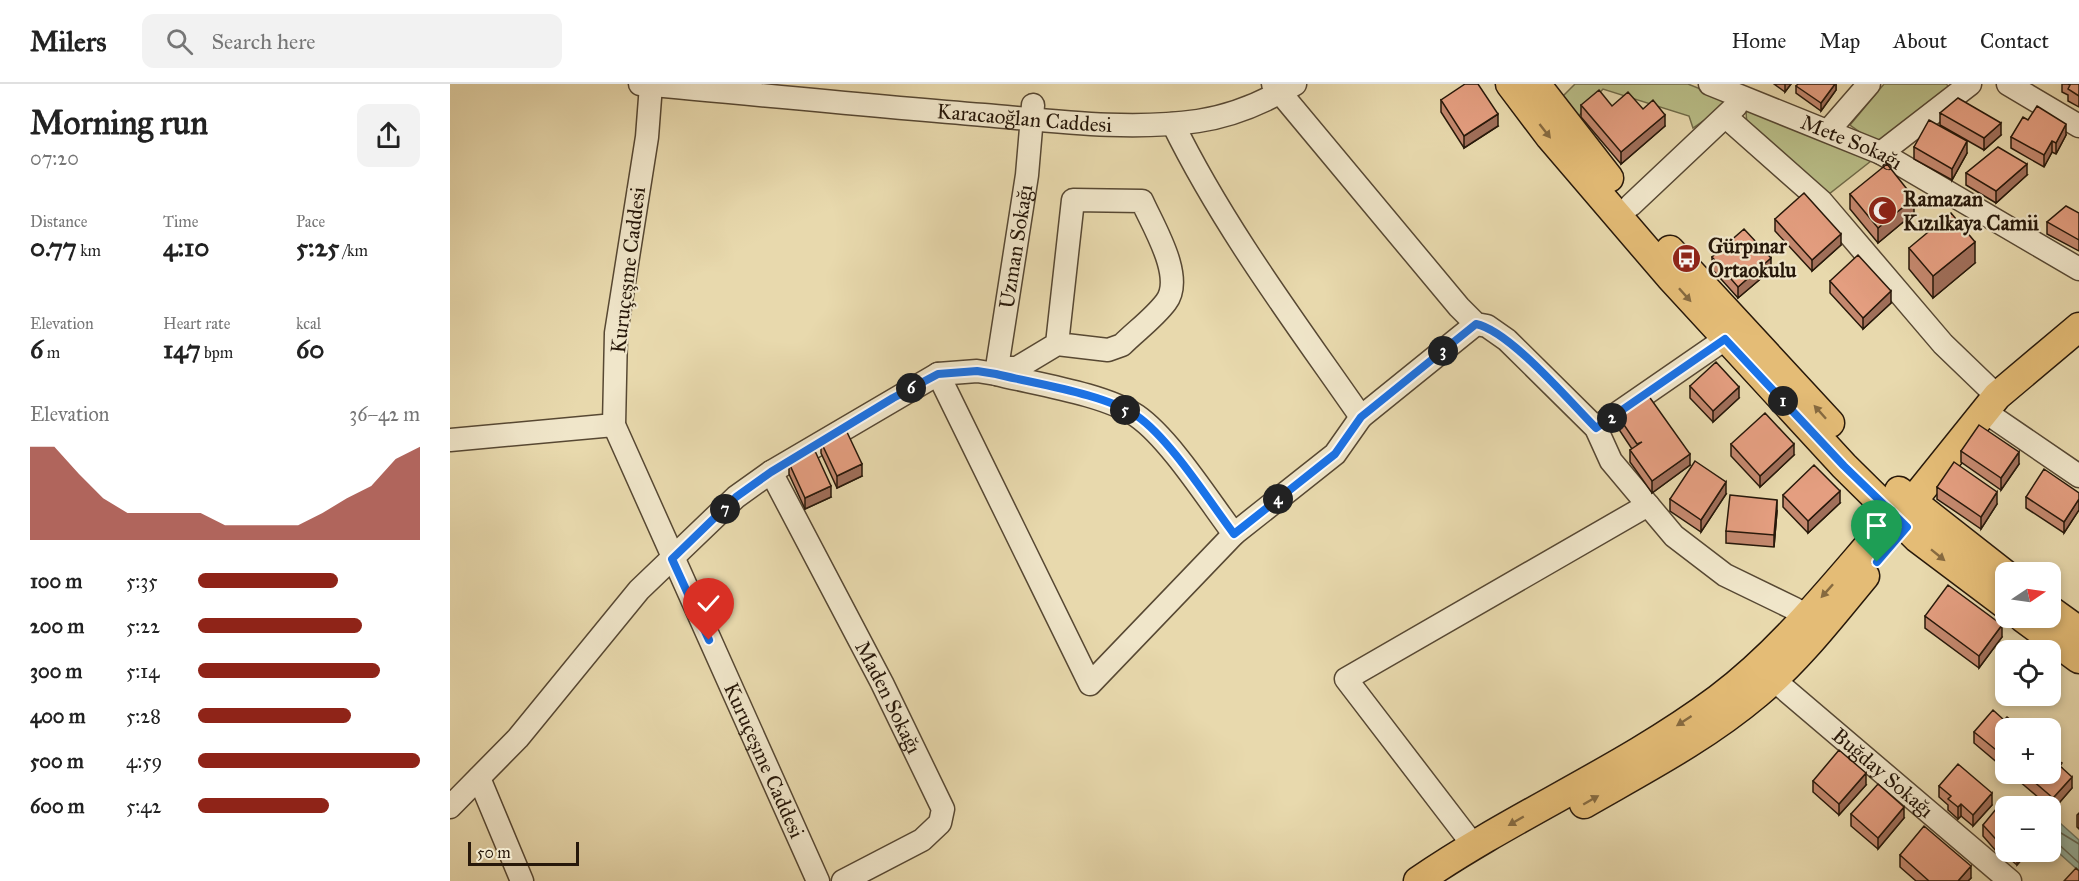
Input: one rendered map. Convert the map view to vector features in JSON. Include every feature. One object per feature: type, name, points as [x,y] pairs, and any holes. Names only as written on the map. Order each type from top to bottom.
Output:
[{"type":"main road","points":[[1510,84],[1550,137],[1725,339],[1844,466],[1904,515],[1995,569]]},
{"type":"main road","points":[[1536,84],[1631,205],[1858,453],[1938,556],[1995,597]]},
{"type":"main road","points":[[1437,878],[1661,761],[1730,716],[1904,515],[1990,404],[2079,327]]},
{"type":"main road","points":[[2061,617],[2079,631]]},
{"type":"main road","points":[[2037,628],[2079,659]]},
{"type":"main road","points":[[1437,878],[1473,846],[1637,751],[1718,699],[1766,672]]},
{"type":"street","name":"Karacaoğlan Caddesi","points":[[646,84],[787,88],[1173,124],[1201,121],[1242,110],[1278,86]]},
{"type":"street","name":"Kuruçeşme Caddesi","points":[[646,84],[646,137],[616,333],[614,425],[818,881]]},
{"type":"street","name":"Mete Sokağı","points":[[1710,84],[1829,130],[1881,153],[2079,269]]},
{"type":"street","points":[[1829,130],[1869,84]]},
{"type":"street","points":[[1881,153],[1970,84]]},
{"type":"street","points":[[2008,84],[2079,126]]},
{"type":"street","points":[[1278,86],[1459,307],[1476,324],[1487,326],[1507,340],[1596,428],[1611,461],[1674,536],[1725,575],[1795,609]]},
{"type":"street","name":"Karacaoğlan Caddesi","points":[[1033,112],[1192,108],[1278,86]]},
{"type":"street","points":[[1631,205],[1745,97]]},
{"type":"street","name":"Uzman Sokağı","points":[[996,371],[1027,175],[1033,112]]},
{"type":"street","points":[[1726,117],[1821,201],[1943,344],[1990,404],[2079,476]]},
{"type":"street","points":[[1173,124],[1196,170],[1287,312],[1361,417]]},
{"type":"street","points":[[450,807],[518,738],[639,590],[736,497],[771,472],[938,374],[1017,368],[1057,344],[1113,350],[1122,345],[1167,302],[1173,288],[1173,274],[1142,201],[1073,200],[1057,344]]},
{"type":"street","points":[[938,374],[1090,684],[1234,534],[1335,454],[1361,417],[1476,324]]},
{"type":"street","points":[[1596,428],[1725,339]]},
{"type":"street","points":[[996,371],[1119,406],[1138,417],[1159,436],[1234,534]]},
{"type":"street","points":[[450,440],[614,425]]},
{"type":"street","name":"Maden Sokağı","points":[[771,472],[882,683],[943,809],[940,823],[922,840],[843,881]]},
{"type":"street","points":[[1473,846],[1346,680],[1648,505]]},
{"type":"street","name":"Buğday Sokağı","points":[[1766,672],[2010,881]]},
{"type":"street","points":[[479,777],[522,881]]},
{"type":"green space","points":[[1575,84],[1688,84],[1723,98],[1726,105],[1693,128],[1689,116],[1603,89],[1575,120],[1560,99]]},
{"type":"green space","points":[[1884,84],[1946,84],[1952,89],[1878,145],[1850,125]]},
{"type":"green space","points":[[1752,108],[1871,161],[1829,194],[1747,127],[1746,111]]},
{"type":"water","points":[[2061,824],[2079,840],[2079,871],[2061,855]]},
{"type":"building","points":[[1465,84],[1478,84],[1498,114],[1464,136],[1441,100]]},
{"type":"building","points":[[1798,84],[1835,84],[1821,103],[1796,86]]},
{"type":"building","points":[[2068,84],[2079,84],[2079,96],[2068,89],[2070,85]]},
{"type":"building","points":[[1599,90],[1612,106],[1628,92],[1643,109],[1653,100],[1665,115],[1621,152],[1581,105]]},
{"type":"building","points":[[1958,98],[2001,123],[1984,138],[1940,113]]},
{"type":"building","points":[[2037,106],[2066,124],[2056,143],[2052,141],[2044,155],[2011,137],[2023,117],[2028,120]]},
{"type":"building","points":[[1929,120],[1967,141],[1952,169],[1914,147]]},
{"type":"building","points":[[1998,147],[2027,164],[1996,191],[1966,173]]},
{"type":"building","points":[[1887,164],[1914,198],[1878,228],[1850,194]]},
{"type":"building","points":[[1804,193],[1841,234],[1812,260],[1775,219]]},
{"type":"building","points":[[2066,206],[2079,213],[2079,240],[2047,222]]},
{"type":"building","points":[[1951,213],[1975,242],[1933,276],[1909,248]]},
{"type":"building","points":[[1744,229],[1771,258],[1738,287],[1712,257]]},
{"type":"building","points":[[1858,255],[1891,291],[1863,318],[1830,281]]},
{"type":"building","points":[[1716,362],[1739,387],[1713,411],[1690,386]]},
{"type":"building","points":[[1648,395],[1690,454],[1652,481],[1630,450],[1642,442],[1637,444],[1618,416]]},
{"type":"building","points":[[1765,413],[1794,444],[1760,476],[1731,444]]},
{"type":"building","points":[[1979,425],[2019,452],[2001,478],[1961,451]]},
{"type":"building","points":[[846,430],[862,464],[837,476],[821,442]]},
{"type":"building","points":[[815,451],[831,486],[805,498],[789,463]]},
{"type":"building","points":[[1695,461],[1726,482],[1701,520],[1670,499]]},
{"type":"building","points":[[1954,462],[1997,492],[1981,517],[1937,487]]},
{"type":"building","points":[[1814,465],[1840,491],[1808,521],[1783,495]]},
{"type":"building","points":[[2044,469],[2079,493],[2079,499],[2064,522],[2026,497]]},
{"type":"building","points":[[1730,495],[1777,500],[1774,535],[1726,531]]},
{"type":"building","points":[[1948,585],[1995,620],[1995,628],[2000,628],[1979,656],[1925,616]]},
{"type":"building","points":[[1993,710],[2002,718],[1995,718],[1995,749],[1974,732]]},
{"type":"building","points":[[1839,750],[1866,773],[1839,804],[1813,781]]},
{"type":"building","points":[[1958,764],[1992,793],[1973,815],[1961,804],[1958,807],[1948,799],[1951,796],[1939,786]]},
{"type":"building","points":[[2061,767],[2072,777],[2055,796],[2051,796],[2037,784],[2061,784]]},
{"type":"building","points":[[1878,784],[1904,807],[1878,838],[1851,814]]},
{"type":"building","points":[[1995,810],[1995,838],[1983,825]]},
{"type":"building","points":[[1924,826],[1971,866],[1958,881],[1929,881],[1900,855]]},
{"type":"building","points":[[2076,868],[2079,871],[2079,881],[2064,881]]},
{"type":"place","name":"Ramazan Kızılkaya Camii","points":[[1882,211]]},
{"type":"place","name":"Gürpınar Ortaokulu","points":[[1687,258]]},
{"type":"route","points":[[709,640],[672,559],[736,497],[771,472],[893,398],[938,374],[977,371],[996,374],[1119,406],[1138,417],[1159,436],[1234,534],[1335,454],[1361,417],[1476,324],[1487,326],[1507,340],[1596,428],[1725,339],[1844,466],[1907,527],[1877,562]]}]
